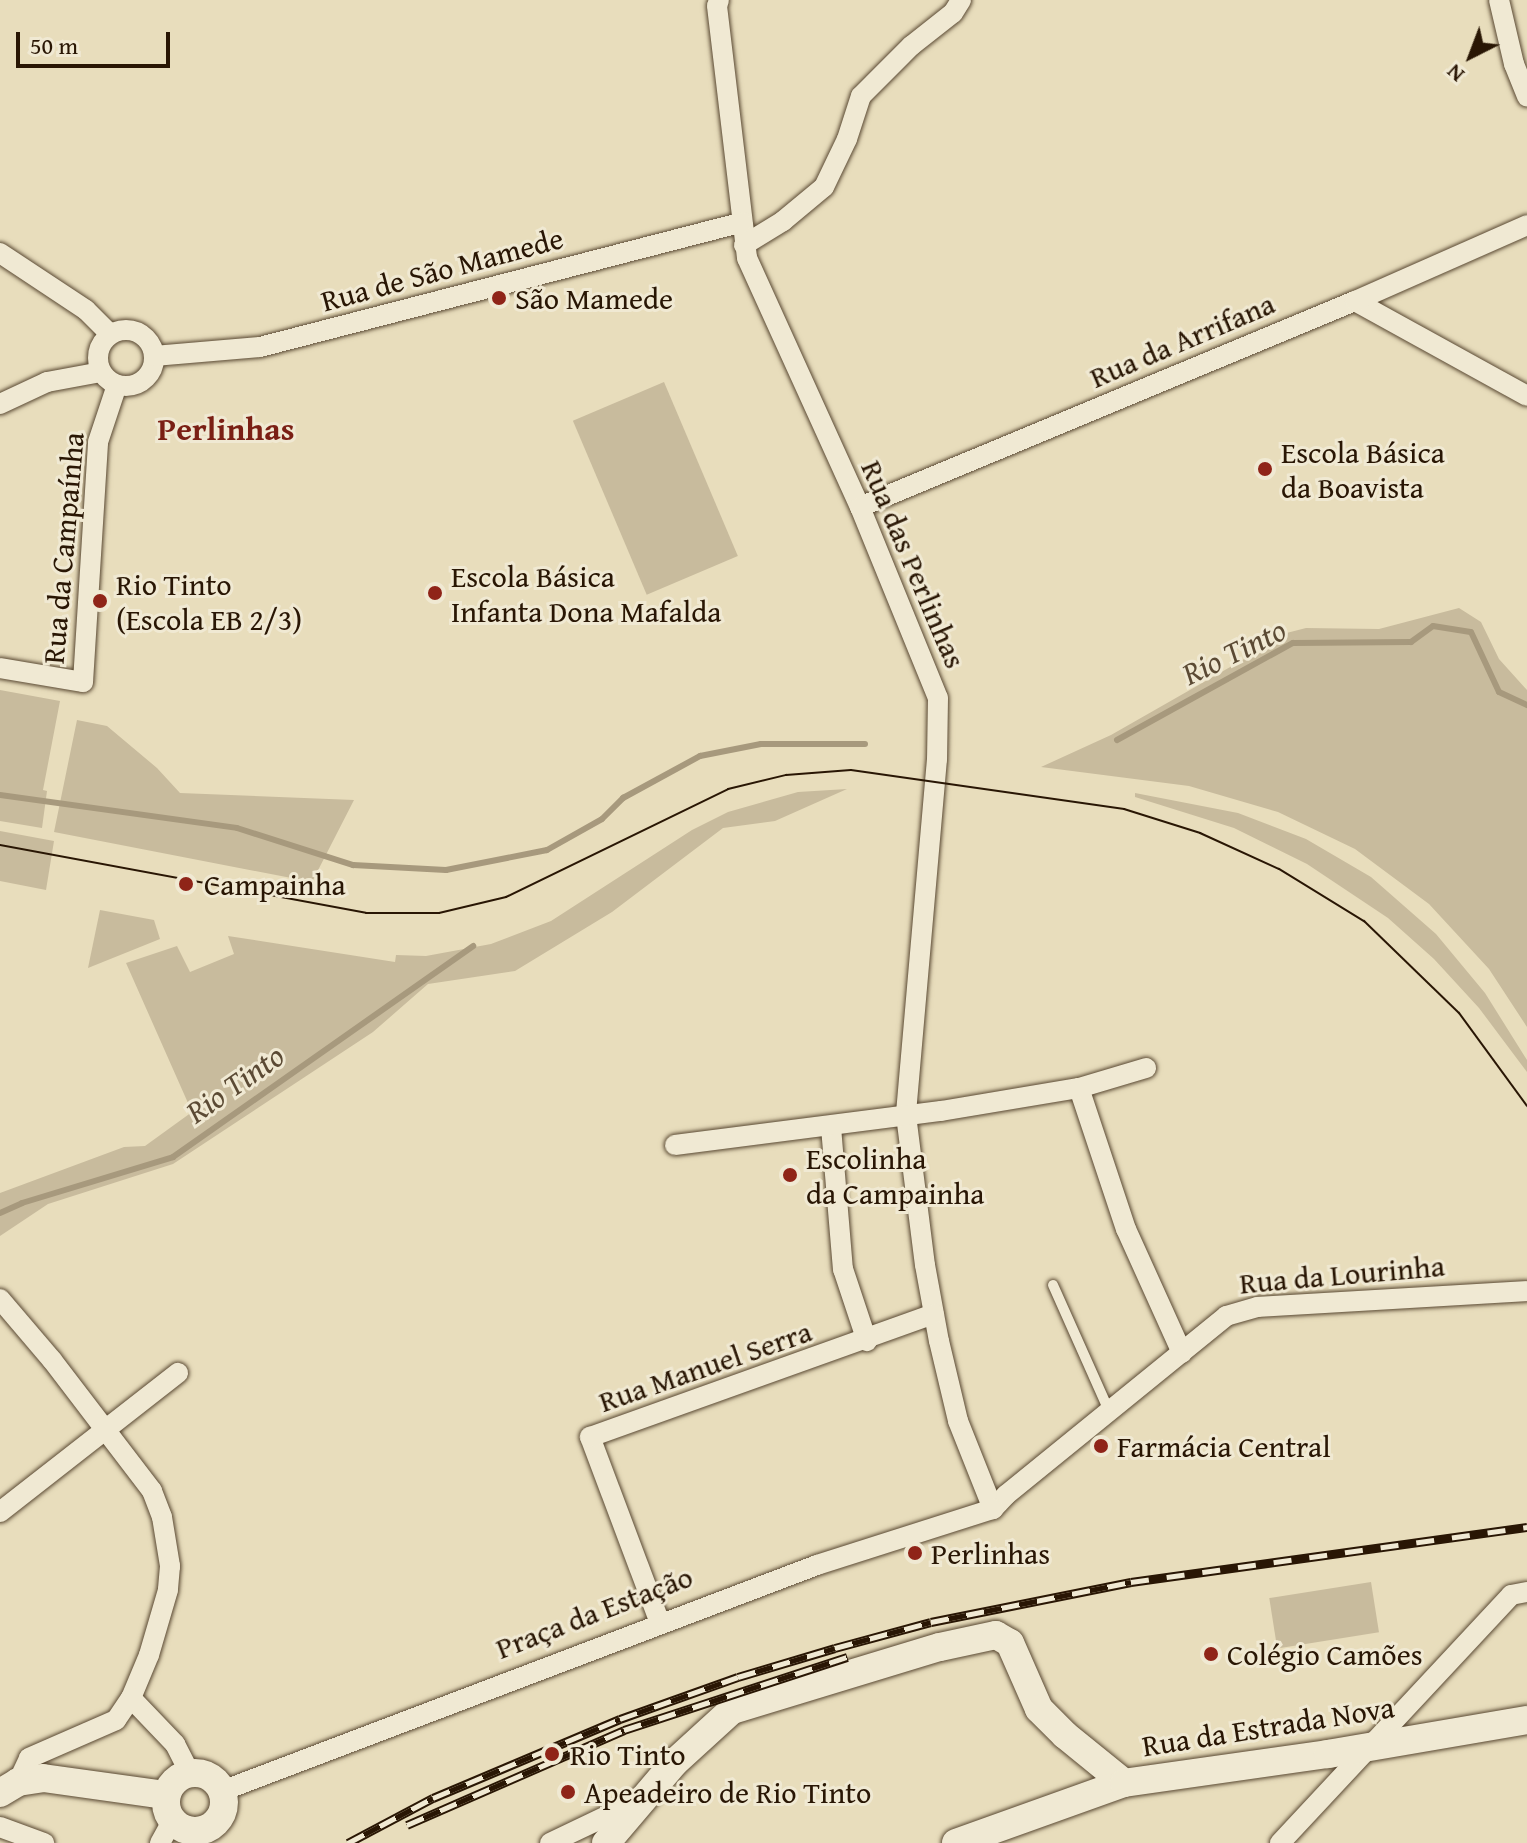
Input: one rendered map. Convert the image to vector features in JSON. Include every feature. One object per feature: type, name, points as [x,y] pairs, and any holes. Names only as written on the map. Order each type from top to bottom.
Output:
[{"type":"street","points":[[744,245],[783,221],[824,187],[847,139],[861,96],[911,46],[953,13],[961,0]]},
{"type":"street","points":[[1499,0],[1514,64],[1527,97]]},
{"type":"street","name":"Rua das Perlinhas","points":[[717,2],[747,258],[860,507],[935,684],[940,713],[906,1115],[934,1314],[958,1421],[993,1509]]},
{"type":"street","name":"Rua de São Mamede","points":[[154,356],[260,347],[742,222]]},
{"type":"street","name":"Rua da Arrifana","points":[[860,507],[1355,301],[1527,225]]},
{"type":"street","points":[[0,253],[86,310],[110,334]]},
{"type":"street","points":[[1355,301],[1527,396]]},
{"type":"street","points":[[0,404],[47,382],[109,379],[127,387],[144,380],[154,365],[154,356],[152,346],[138,332],[119,330],[110,334],[99,348],[109,379]]},
{"type":"street","name":"Rua da Campaínha","points":[[0,668],[83,682],[98,442],[109,379]]},
{"type":"street","points":[[675,1145],[831,1127],[1079,1088],[1146,1068]]},
{"type":"street","points":[[1079,1088],[1126,1229],[1182,1353]]},
{"type":"street","points":[[831,1127],[843,1269],[867,1341]]},
{"type":"street","name":"Rua da Lourinha","points":[[993,1509],[1006,1495],[1226,1316],[1241,1310],[1527,1291]]},
{"type":"street","points":[[0,1299],[152,1491],[162,1517],[170,1566],[160,1616],[131,1698],[116,1720],[29,1758],[9,1787]]},
{"type":"street","name":"Rua Manuel Serra","points":[[660,1623],[590,1437],[867,1341],[934,1314]]},
{"type":"street","points":[[0,1512],[178,1373]]},
{"type":"street","name":"Praça da Estação","points":[[222,1791],[817,1565],[993,1509]]},
{"type":"street","points":[[1280,1843],[1511,1595],[1527,1592]]},
{"type":"street","name":"Rua da Estrada Nova","points":[[644,1798],[674,1763],[732,1710],[940,1647],[996,1635],[1010,1643],[1039,1709],[1065,1735],[1124,1783],[1328,1754],[1527,1720]]},
{"type":"street","points":[[131,1698],[175,1744],[189,1772]]},
{"type":"street","points":[[9,1787],[66,1780],[172,1826],[202,1830],[219,1820],[223,1811],[222,1791],[209,1775],[189,1772],[170,1784],[172,1826]]},
{"type":"street","points":[[956,1843],[1124,1783]]},
{"type":"street","points":[[550,1843],[644,1798]]},
{"type":"street","points":[[606,1843],[644,1798]]},
{"type":"street","points":[[0,1827],[44,1843]]},
{"type":"lane","points":[[1053,1285],[1110,1413]]},
{"type":"shaded area","points":[[664,382],[738,556],[647,595],[573,421]]},
{"type":"shaded area","points":[[1459,608],[1481,622],[1499,659],[1527,690],[1527,1027],[1489,969],[1429,904],[1355,849],[1278,812],[1189,786],[1041,767],[1111,735],[1260,650],[1271,637],[1306,628],[1379,629]]},
{"type":"shaded area","points":[[0,690],[60,701],[43,790],[47,791],[42,828],[0,821]]},
{"type":"shaded area","points":[[77,720],[107,726],[157,768],[180,793],[354,800],[312,882],[54,832]]},
{"type":"shaded area","points":[[847,789],[775,821],[723,828],[612,912],[515,971],[428,984],[373,1032],[173,1164],[48,1204],[0,1236],[0,1193],[124,1147],[145,1146],[192,1112],[126,963],[177,946],[190,972],[234,954],[228,936],[395,962],[396,955],[426,956],[491,944],[551,921],[692,830],[728,812],[798,792]]},
{"type":"shaded area","points":[[1135,793],[1238,813],[1306,839],[1371,877],[1436,934],[1485,993],[1527,1060],[1527,1072],[1479,1008],[1434,959],[1388,918],[1307,864],[1234,828],[1135,797]]},
{"type":"shaded area","points":[[0,831],[54,841],[46,890],[0,881]]},
{"type":"shaded area","points":[[100,910],[154,920],[160,939],[88,968]]},
{"type":"shaded area","points":[[1371,1582],[1379,1632],[1277,1648],[1269,1598]]},
{"type":"waterway","name":"Rio Tinto","points":[[1117,740],[1293,643],[1411,642],[1433,626],[1471,632],[1499,692],[1527,705]]},
{"type":"waterway","points":[[0,795],[237,828],[353,865],[446,870],[547,850],[602,819],[623,798],[700,756],[761,744],[865,744]]},
{"type":"waterway","name":"Rio Tinto","points":[[0,1213],[22,1203],[173,1157],[473,946]]},
{"type":"tram line","points":[[0,845],[366,913],[439,913],[506,897],[728,789],[786,775],[851,770],[1124,809],[1200,833],[1279,869],[1364,921],[1459,1013],[1527,1106]]},
{"type":"railway","points":[[348,1843],[433,1798],[620,1719],[738,1677],[931,1622],[1131,1582],[1527,1527]]},
{"type":"railway","points":[[407,1825],[624,1730],[847,1657]]},
{"type":"place","name":"São Mamede","points":[[499,298]]},
{"type":"place","name":"Escola Básica da Boavista","points":[[1265,469]]},
{"type":"place","name":"Escola Básica Infanta Dona Mafalda","points":[[435,593]]},
{"type":"place","name":"Rio Tinto (Escola EB 2/3)","points":[[100,601]]},
{"type":"place","name":"Campainha","points":[[186,884]]},
{"type":"place","name":"Escolinha da Campainha","points":[[790,1175]]},
{"type":"place","name":"Farmácia Central","points":[[1101,1446]]},
{"type":"place","name":"Perlinhas","points":[[915,1553]]},
{"type":"place","name":"Colégio Camões","points":[[1211,1654]]},
{"type":"place","name":"Rio Tinto","points":[[552,1754]]},
{"type":"place","name":"Apeadeiro de Rio Tinto","points":[[568,1792]]},
{"type":"district","name":"Perlinhas","points":[[226,429]]}]
